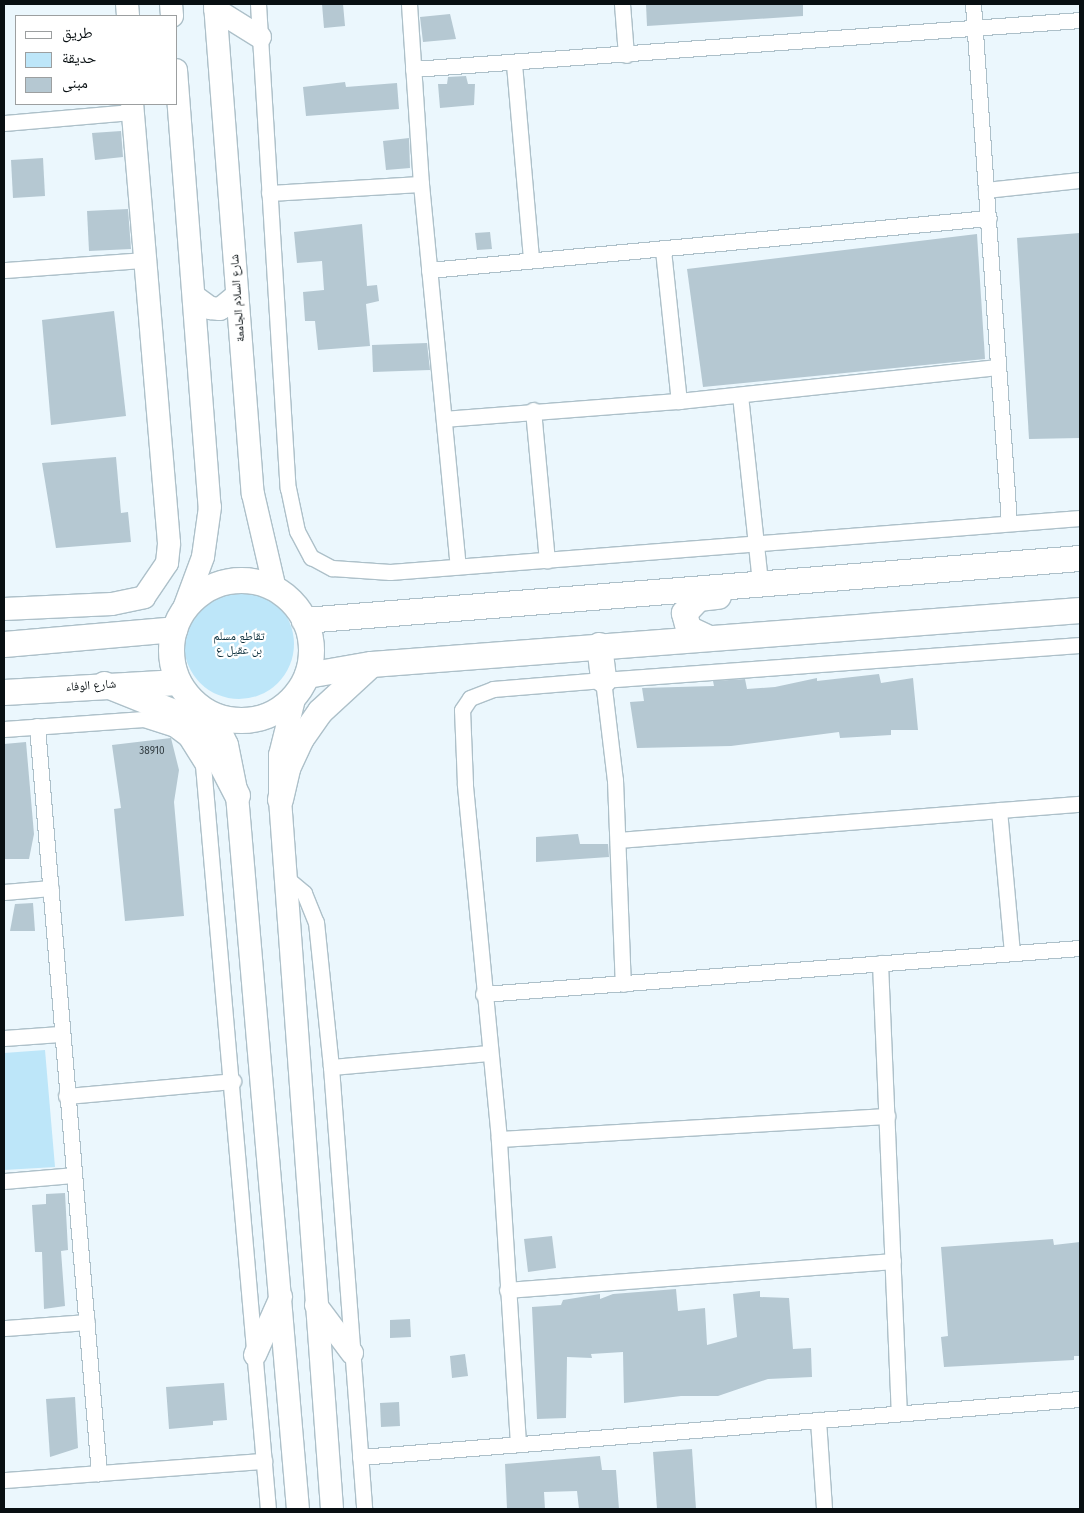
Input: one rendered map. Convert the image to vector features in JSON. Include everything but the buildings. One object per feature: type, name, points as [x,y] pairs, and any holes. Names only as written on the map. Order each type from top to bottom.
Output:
[{"type":"main road","points":[[215,6],[260,37]]},
{"type":"main road","name":"شارع السلام الجامعة","points":[[215,6],[255,503],[275,589]]},
{"type":"main road","points":[[178,94],[195,297],[209,534],[170,647],[178,682],[192,701],[212,714],[235,720],[258,718],[278,709],[301,685],[371,664],[1080,610]]},
{"type":"main road","points":[[4,609],[112,604],[144,597],[167,563],[169,544],[133,108]]},
{"type":"main road","points":[[195,297],[210,308],[220,309],[238,295]]},
{"type":"main road","points":[[304,620],[1080,558]]},
{"type":"main road","points":[[709,638],[688,628],[685,619],[688,605],[698,598],[776,590],[798,580]]},
{"type":"main road","points":[[4,644],[178,620],[214,585],[255,582],[275,589],[292,602],[304,620],[310,647],[280,755],[280,799],[332,1509]]},
{"type":"main road","points":[[599,646],[603,680]]},
{"type":"main road","points":[[280,799],[287,768],[301,738],[320,711],[371,664]]},
{"type":"main road","name":"شارع الوفاء","points":[[4,692],[104,684],[178,682]]},
{"type":"main road","points":[[104,684],[190,718],[208,739],[237,795]]},
{"type":"main road","points":[[212,714],[226,745],[237,795],[282,1296],[298,1509]]},
{"type":"main road","points":[[255,1355],[282,1296]]},
{"type":"main road","points":[[316,1305],[352,1353]]},
{"type":"street","points":[[258,4],[288,488],[297,531],[311,558],[332,568],[390,572],[1080,518]]},
{"type":"street","points":[[409,4],[421,184],[458,566]]},
{"type":"street","points":[[622,4],[626,55]]},
{"type":"street","points":[[973,4],[1009,523]]},
{"type":"street","points":[[413,69],[514,64],[1080,20]]},
{"type":"street","points":[[514,64],[531,259]]},
{"type":"street","points":[[4,123],[133,108]]},
{"type":"street","points":[[986,190],[1080,180]]},
{"type":"street","points":[[269,193],[421,184]]},
{"type":"street","points":[[429,270],[531,259],[663,250],[989,218]]},
{"type":"street","points":[[663,250],[679,401]]},
{"type":"street","points":[[4,270],[145,260]]},
{"type":"street","points":[[444,420],[533,410],[679,401],[997,367]]},
{"type":"street","points":[[740,395],[760,584]]},
{"type":"street","points":[[533,410],[547,560]]},
{"type":"street","points":[[518,1444],[499,1139],[483,994],[462,710],[470,698],[494,689],[1080,645]]},
{"type":"street","points":[[603,680],[619,840],[624,984]]},
{"type":"street","points":[[4,729],[144,719],[174,729],[196,751],[207,780],[268,1509]]},
{"type":"street","points":[[37,726],[51,888],[60,1034],[99,1473]]},
{"type":"street","points":[[619,840],[1080,804]]},
{"type":"street","points":[[999,810],[1012,952]]},
{"type":"street","points":[[285,877],[304,893],[314,911],[331,1067],[364,1509]]},
{"type":"street","points":[[4,892],[51,888]]},
{"type":"street","points":[[483,994],[1080,948]]},
{"type":"street","points":[[880,963],[899,1413]]},
{"type":"street","points":[[4,1038],[60,1034]]},
{"type":"street","points":[[331,1067],[489,1053]]},
{"type":"street","points":[[66,1096],[233,1081]]},
{"type":"street","points":[[499,1139],[887,1116]]},
{"type":"street","points":[[4,1181],[74,1175]]},
{"type":"street","points":[[507,1290],[893,1261]]},
{"type":"street","points":[[4,1328],[87,1322]]},
{"type":"street","points":[[360,1457],[1080,1399]]},
{"type":"street","points":[[818,1420],[824,1509]]},
{"type":"street","points":[[4,1480],[264,1461]]},
{"type":"green space","name":"تقاطع مسلم بن عقيل ع","points":[[239,589],[260,593],[278,605],[290,623],[294,644],[290,665],[278,683],[260,695],[239,699],[218,695],[200,683],[188,665],[184,644],[188,623],[200,605],[218,593]]},
{"type":"green space","points":[[45,1050],[55,1167],[4,1170],[4,1053]]}]
